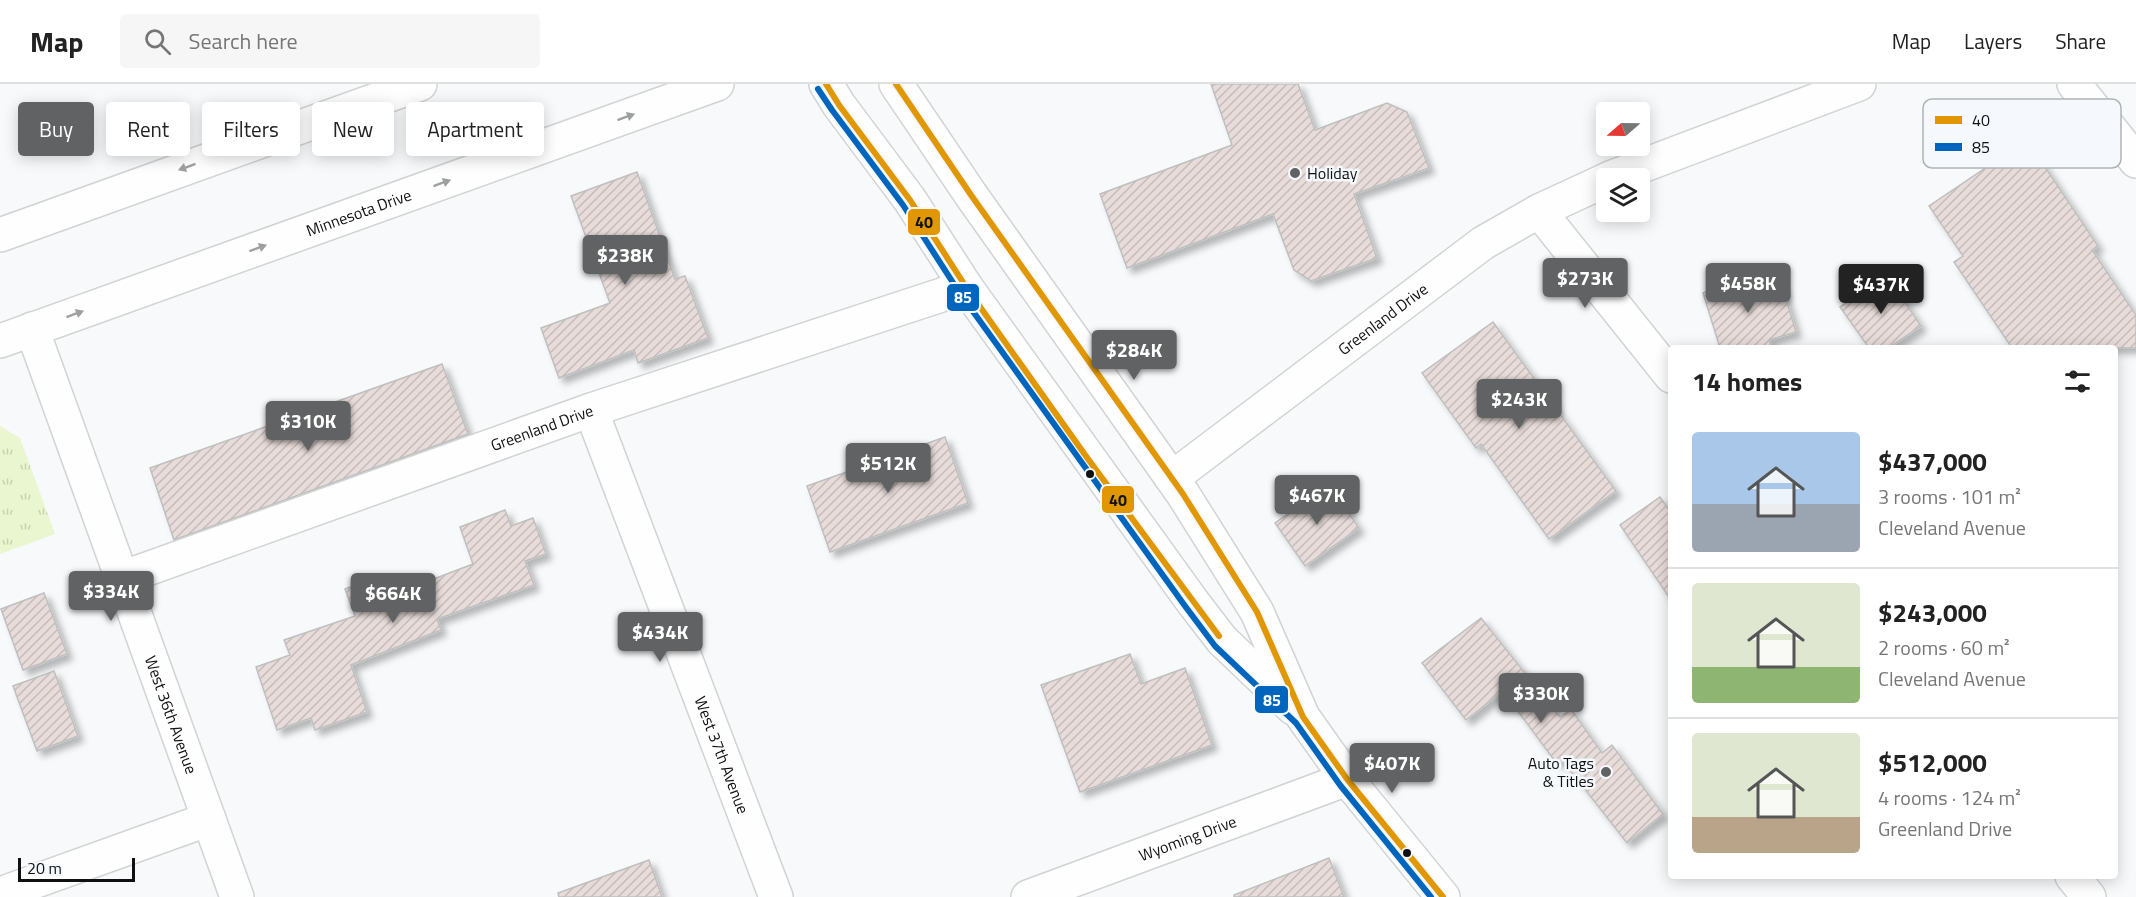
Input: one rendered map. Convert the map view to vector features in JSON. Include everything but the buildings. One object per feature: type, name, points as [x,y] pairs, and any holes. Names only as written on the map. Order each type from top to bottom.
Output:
[{"type":"street","points":[[0,235],[420,84]]},
{"type":"street","name":"Minnesota Drive","points":[[0,341],[717,84]]},
{"type":"street","points":[[826,84],[910,200],[966,287],[1095,468],[1222,640],[1303,717],[1347,778],[1443,897]]},
{"type":"street","points":[[896,84],[971,195],[1173,478],[1257,612],[1303,717]]},
{"type":"street","name":"Greenland Drive","points":[[1637,168],[1859,84]]},
{"type":"street","points":[[2074,84],[2086,99]]},
{"type":"street","points":[[2121,142],[2136,161]]},
{"type":"street","name":"Greenland Drive","points":[[1173,478],[1483,243],[1539,211],[1596,185]]},
{"type":"street","points":[[1539,211],[1668,372]]},
{"type":"street","name":"Greenland Drive","points":[[122,578],[591,410],[966,287]]},
{"type":"street","name":"West 36th Avenue","points":[[32,329],[237,897]]},
{"type":"street","name":"West 37th Avenue","points":[[591,410],[776,897]]},
{"type":"street","name":"Wyoming Drive","points":[[1028,897],[1347,778]]},
{"type":"street","points":[[0,894],[209,819]]},
{"type":"street","points":[[2074,879],[2089,897]]},
{"type":"green space","points":[[0,426],[20,438],[55,534],[0,554]]},
{"type":"transit line","name":"40","points":[[826,84],[910,200],[966,287],[1088,459],[1219,636]]},
{"type":"transit line","name":"40","points":[[896,84],[971,195],[1183,494],[1257,612],[1303,717],[1347,779],[1443,897]]},
{"type":"transit line","name":"85","points":[[818,89],[903,205],[959,292],[1215,646],[1296,723],[1340,785],[1431,897]]},
{"type":"place","name":"Holiday","points":[[1295,173]]},
{"type":"place","name":"Auto Tags & Titles","points":[[1606,772]]}]
